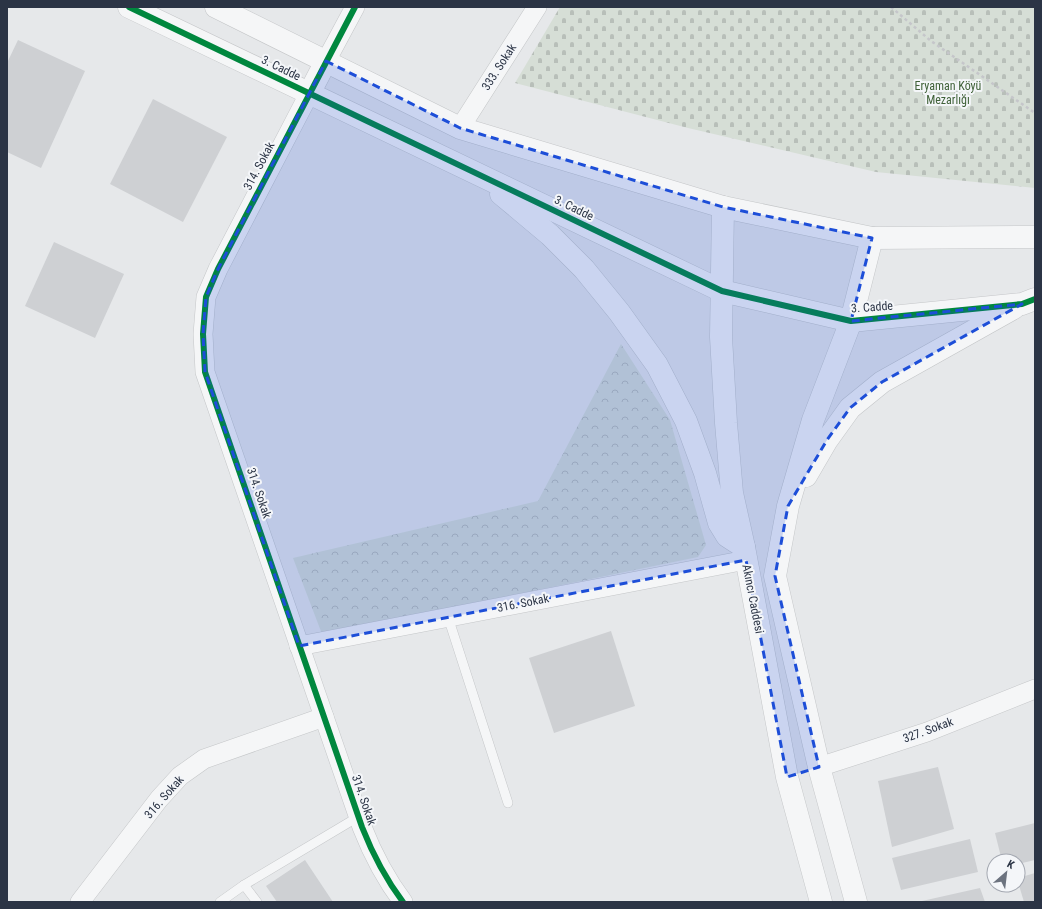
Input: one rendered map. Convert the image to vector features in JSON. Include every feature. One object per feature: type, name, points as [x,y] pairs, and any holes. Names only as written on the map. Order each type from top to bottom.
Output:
[{"type":"street","name":"3. Cadde","points":[[129,7],[722,291],[851,321],[1029,301]]},
{"type":"street","points":[[216,7],[460,128],[723,207],[872,238],[1035,237]]},
{"type":"street","points":[[309,94],[354,7]]},
{"type":"street","name":"333. Sokak","points":[[460,128],[537,7]]},
{"type":"street","name":"314. Sokak","points":[[309,94],[218,269],[206,297],[203,334],[205,372],[358,816],[373,856],[393,889],[403,902]]},
{"type":"street","points":[[476,173],[550,235],[584,270],[619,312],[657,365],[686,421],[705,473],[719,523],[727,536],[745,554]]},
{"type":"street","name":"Akıncı Caddesi","points":[[723,207],[721,337],[732,493],[788,777],[821,902]]},
{"type":"street","points":[[856,902],[819,767],[775,576],[788,506],[813,420],[851,321],[872,238]]},
{"type":"street","points":[[788,506],[827,440],[850,408],[882,382],[1029,301]]},
{"type":"street","name":"316. Sokak","points":[[299,646],[448,617],[745,554]]},
{"type":"street","name":"327. Sokak","points":[[819,767],[927,732],[1035,689]]},
{"type":"street","name":"316. Sokak","points":[[80,902],[159,799],[180,776],[204,759],[324,718]]},
{"type":"street","points":[[788,777],[819,767]]},
{"type":"lane","points":[[448,617],[508,803]]},
{"type":"lane","points":[[220,902],[244,885],[358,816]]},
{"type":"lane","points":[[244,885],[257,902]]},
{"type":"path","points":[[891,7],[931,41],[1035,113]]},
{"type":"highlighted area","points":[[326,61],[460,128],[723,207],[872,238],[851,321],[1022,304],[882,382],[850,408],[827,440],[788,506],[775,576],[819,767],[787,777],[746,560],[299,646],[205,372],[203,334],[206,297],[218,269]]},
{"type":"green space","name":"Eryaman Köyü Mezarlığı","points":[[560,7],[1035,7],[1035,188],[876,172],[688,128],[515,83]]},
{"type":"green space","points":[[621,344],[670,420],[706,545],[698,557],[322,634],[293,558],[538,501]]},
{"type":"building","points":[[18,40],[85,71],[41,168],[7,152],[7,63]]},
{"type":"building","points":[[153,99],[227,137],[183,222],[110,184]]},
{"type":"building","points":[[54,242],[124,274],[95,338],[25,306]]},
{"type":"building","points":[[611,631],[635,706],[554,733],[529,658]]},
{"type":"building","points":[[938,767],[954,829],[892,847],[878,781]]},
{"type":"building","points":[[1035,823],[1035,860],[1026,862],[1026,853],[1000,853],[995,833]]},
{"type":"building","points":[[970,839],[978,872],[901,890],[892,858]]},
{"type":"building","points":[[305,860],[333,902],[277,902],[266,886]]},
{"type":"building","points":[[1035,873],[1035,902],[1024,902],[1021,893],[1026,893],[1026,876]]},
{"type":"building","points":[[980,888],[985,902],[922,902],[922,901]]},
{"type":"cycle path","points":[[129,7],[722,291],[851,321],[1022,304],[1035,299]]},
{"type":"cycle path","points":[[355,7],[218,269],[206,297],[203,334],[205,372],[362,827],[380,866],[403,902]]}]
